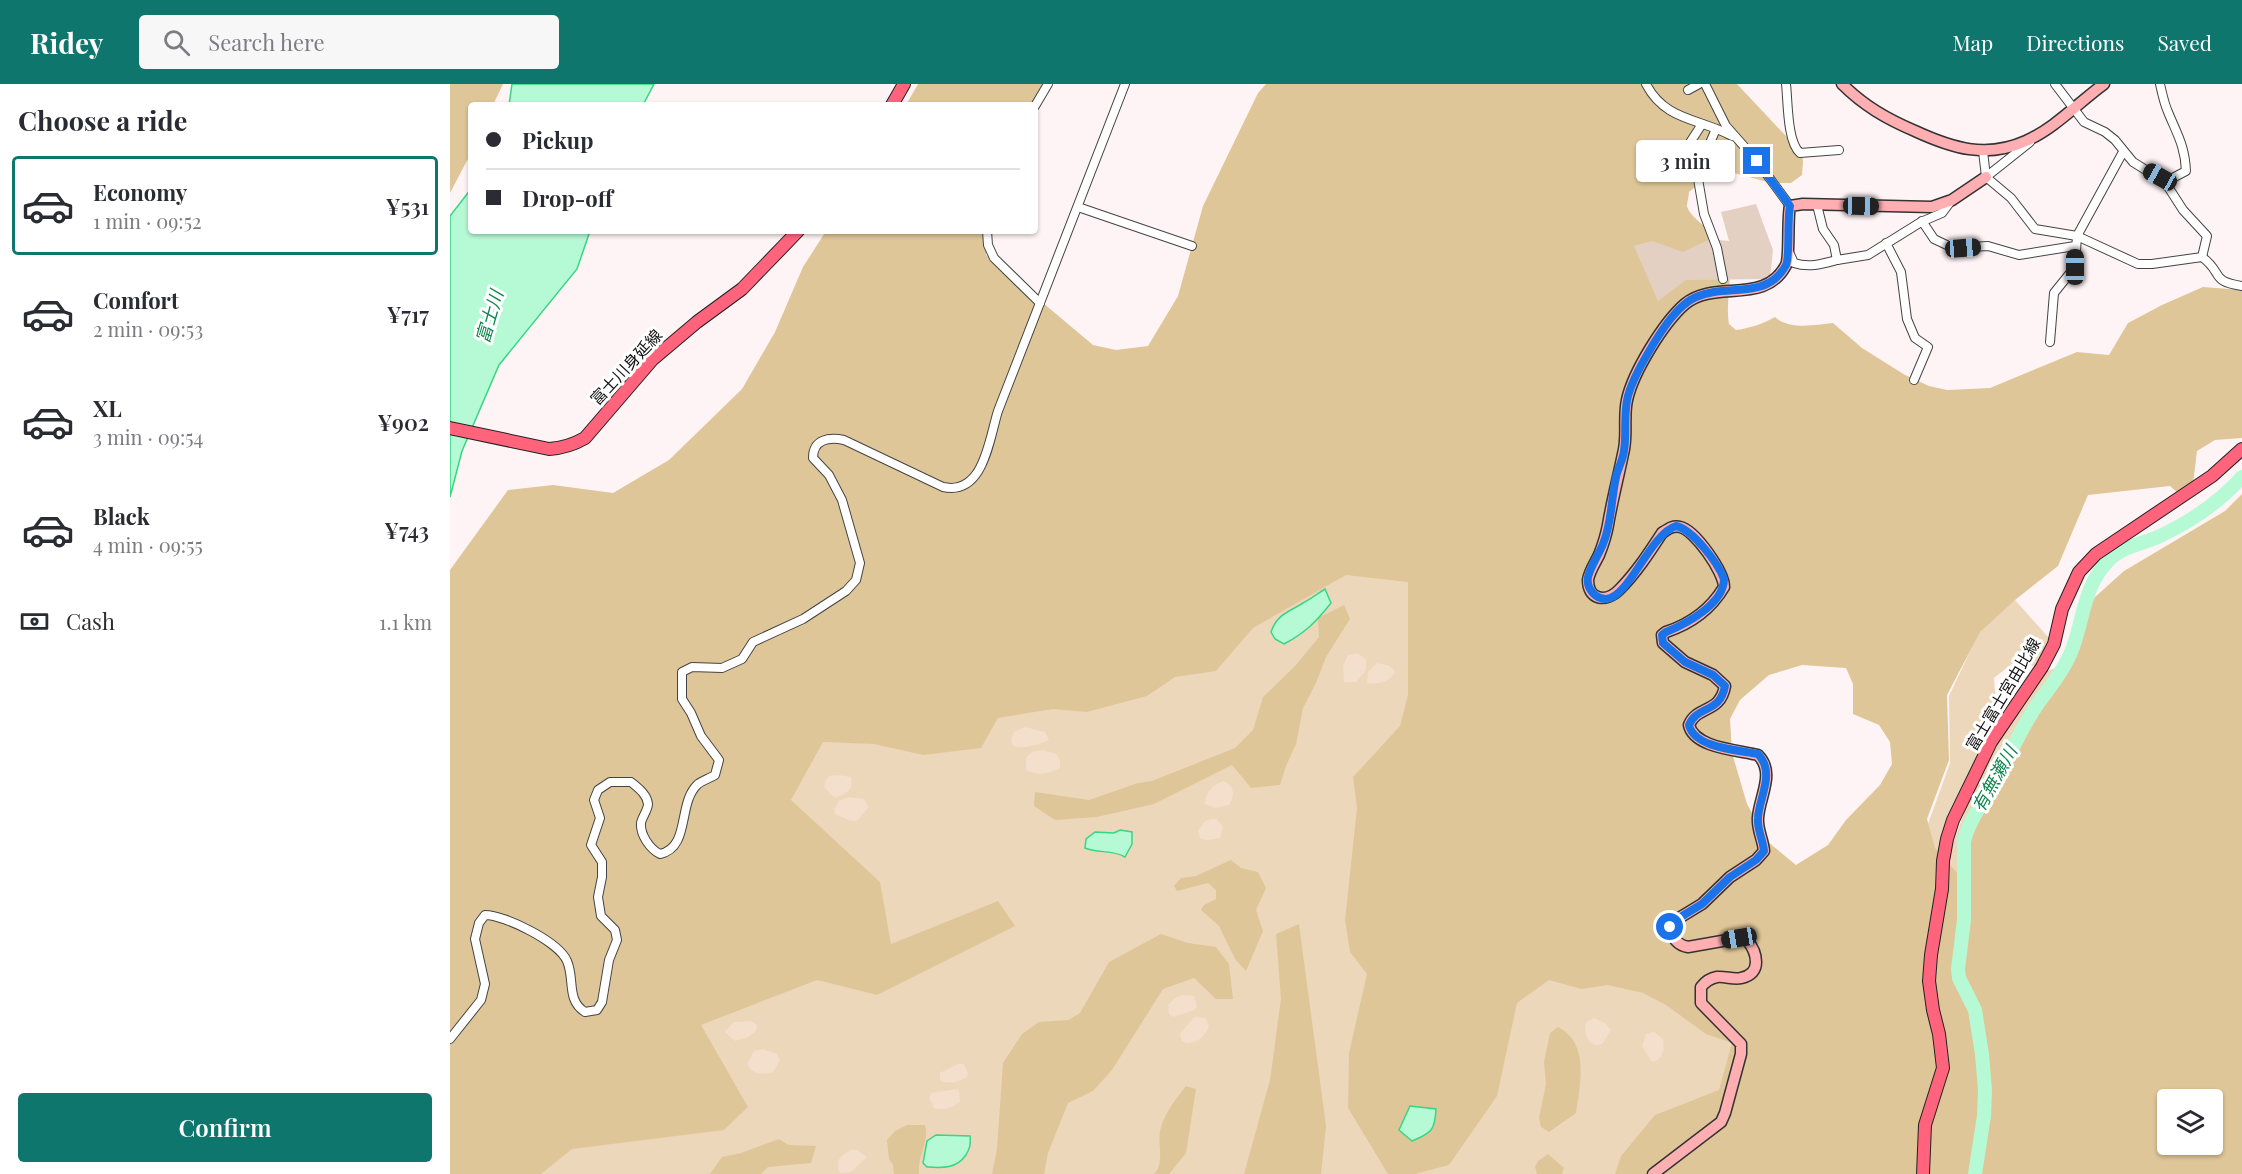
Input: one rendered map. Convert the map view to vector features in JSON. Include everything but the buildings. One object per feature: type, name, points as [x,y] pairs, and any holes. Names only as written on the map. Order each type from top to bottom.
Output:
[{"type":"main road","points":[[894,102],[904,84]]},
{"type":"main road","name":"富士川身延線","points":[[450,428],[549,449],[564,448],[585,438],[652,360],[697,322],[742,289],[795,234]]},
{"type":"main road","name":"富士富士宮由比線","points":[[1923,1174],[1925,1125],[1944,1068],[1940,1034],[1933,1010],[1929,981],[1930,955],[1939,909],[1944,857],[1953,820],[1991,742],[2042,667],[2058,629],[2062,609],[2079,572],[2096,554],[2212,476],[2242,449]]},
{"type":"street","points":[[1037,102],[1048,84]]},
{"type":"street","points":[[450,1040],[481,1000],[485,984],[475,939],[479,923],[485,915],[494,915],[542,937],[560,952],[566,959],[571,972],[571,993],[575,1003],[585,1012],[597,1010],[602,1002],[609,960],[617,940],[615,930],[601,916],[598,897],[602,878],[602,862],[591,845],[600,818],[594,800],[597,790],[610,782],[631,782],[644,792],[648,805],[641,824],[645,838],[652,849],[660,854],[670,852],[679,836],[691,794],[698,784],[715,775],[719,760],[700,736],[691,712],[682,699],[682,672],[692,667],[722,668],[742,658],[753,642],[803,619],[846,591],[856,580],[860,563],[842,500],[829,475],[813,458],[813,450],[822,440],[831,437],[844,440],[943,487],[955,490],[965,486],[984,462],[995,420],[1125,84]]},
{"type":"street","points":[[1646,84],[1658,103],[1671,113],[1736,138]]},
{"type":"street","points":[[1786,84],[1792,141],[1797,151],[1800,153],[1839,150]]},
{"type":"street","points":[[1842,84],[1872,111],[1947,146],[1983,151],[2005,148],[2024,142],[2040,133]]},
{"type":"street","points":[[2055,84],[2084,122],[2115,140],[2133,162],[2165,182],[2183,210],[2207,236],[2202,256]]},
{"type":"street","points":[[1790,206],[1803,204],[1932,207],[1952,200],[1986,177],[2104,84]]},
{"type":"street","points":[[2160,84],[2168,112],[2177,129],[2186,157],[2186,171],[2165,182]]},
{"type":"street","points":[[1653,1174],[1721,1122],[1742,1054],[1741,1044],[1701,1004],[1699,996],[1701,987],[1716,977],[1742,978],[1753,972],[1757,965],[1757,956],[1747,940],[1739,938],[1688,947],[1682,946],[1676,941],[1670,927],[1674,921],[1702,904],[1730,877],[1756,860],[1764,851],[1763,840],[1758,828],[1758,816],[1764,794],[1766,771],[1764,761],[1758,754],[1704,743],[1693,735],[1689,725],[1691,720],[1720,701],[1725,686],[1713,675],[1685,662],[1663,643],[1662,635],[1697,617],[1717,598],[1724,587],[1722,574],[1695,537],[1683,527],[1676,526],[1662,533],[1630,579],[1612,598],[1596,597],[1590,590],[1588,577],[1605,540],[1616,477],[1624,453],[1627,399],[1632,382],[1655,341],[1673,317],[1694,298],[1705,293],[1751,290],[1776,279],[1788,263],[1790,206],[1757,161],[1726,126],[1705,85],[1688,90]]},
{"type":"street","points":[[1702,124],[1682,155],[1697,173],[1701,185],[1704,214],[1717,248],[1723,279]]},
{"type":"street","points":[[1697,173],[1716,129]]},
{"type":"street","points":[[1983,151],[1986,177],[2011,198],[2035,229],[2077,236],[2138,264],[2202,256],[2213,264],[2219,279],[2226,284],[2242,286]]},
{"type":"street","points":[[2050,342],[2054,293],[2075,267],[2077,236],[2123,152]]},
{"type":"street","points":[[1787,248],[1794,263],[1802,266],[1816,266],[1868,255],[1922,221],[1942,213],[1952,200]]},
{"type":"street","points":[[1817,206],[1823,229],[1834,245],[1837,260]]},
{"type":"street","points":[[1078,207],[1192,246]]},
{"type":"street","points":[[1922,221],[1934,239],[1953,248],[1988,246],[2019,255],[2075,246]]},
{"type":"street","points":[[987,234],[988,245],[994,258],[1040,303]]},
{"type":"street","points":[[1886,243],[1901,272],[1907,319],[1915,338],[1928,347],[1914,380]]},
{"type":"shaded area","points":[[450,84],[503,84],[494,102],[468,102],[468,159],[450,193]]},
{"type":"shaded area","points":[[918,84],[1044,84],[1034,102],[908,102]]},
{"type":"shaded area","points":[[1266,84],[1737,84],[1802,153],[1803,162],[1802,175],[1791,183],[1771,183],[1723,170],[1706,178],[1689,192],[1687,206],[1689,210],[1719,241],[1725,253],[1730,273],[1729,324],[1736,330],[1775,317],[1787,324],[1795,325],[1833,323],[1862,348],[1905,375],[1929,386],[1947,390],[1990,388],[2077,352],[2109,355],[2128,323],[2162,305],[2203,287],[2242,290],[2242,438],[2215,440],[2197,451],[2193,484],[2179,494],[2170,486],[2088,495],[2058,566],[2015,600],[1980,632],[1947,695],[1949,760],[1927,819],[1935,848],[1961,877],[1970,839],[2002,756],[2033,703],[2050,693],[2095,597],[2124,571],[2225,511],[2242,494],[2242,1174],[1615,1174],[1621,1156],[1655,1115],[1719,1090],[1732,1043],[1706,1034],[1666,1005],[1643,993],[1608,985],[1581,989],[1549,980],[1517,1003],[1497,1096],[1449,1165],[1415,1174],[1388,1174],[1348,1108],[1349,1053],[1367,974],[1350,952],[1345,920],[1357,808],[1353,777],[1400,726],[1408,695],[1408,582],[1346,575],[1253,628],[1216,671],[1175,677],[1147,696],[1087,712],[1053,709],[998,718],[981,748],[923,755],[874,744],[823,742],[791,800],[880,882],[891,944],[998,901],[1015,926],[877,995],[817,980],[701,1025],[748,1107],[724,1130],[572,1149],[541,1174],[450,1174],[450,570],[508,490],[553,485],[613,493],[669,460],[742,389],[775,332],[803,267],[824,234],[986,234],[986,255],[1093,345],[1116,350],[1148,346],[1178,296],[1203,206],[1258,93]],"holes":[[[1802,665],[1846,668],[1853,684],[1853,714],[1879,725],[1890,742],[1892,764],[1880,785],[1846,820],[1828,845],[1796,865],[1768,842],[1747,804],[1732,753],[1730,719],[1740,700],[1769,675]]]},
{"type":"shaded area","points":[[1756,204],[1773,250],[1770,279],[1686,280],[1658,301],[1634,246],[1652,241],[1683,252],[1710,239],[1729,241],[1721,212]]},
{"type":"shaded area","points":[[1403,534],[1563,923],[1768,1060],[1728,1174],[453,1174],[823,742]]},
{"type":"shaded area","points":[[2015,600],[2049,638],[2035,666],[2013,663],[1994,678],[1997,720],[1944,857],[1931,846],[1928,824],[1950,763],[1949,696],[1980,630]]},
{"type":"shaded area","points":[[1344,605],[1350,619],[1326,657],[1303,708],[1296,744],[1280,785],[1251,788],[1232,765],[1154,804],[1097,817],[1055,820],[1034,806],[1035,792],[1089,800],[1138,783],[1152,781],[1235,748],[1253,730],[1263,697],[1295,666],[1319,637],[1318,618]]},
{"type":"shaded area","points":[[1358,653],[1366,660],[1366,670],[1356,682],[1344,682],[1343,666],[1348,655]]},
{"type":"shaded area","points":[[1377,663],[1390,666],[1395,672],[1383,682],[1367,683],[1368,672]]},
{"type":"shaded area","points":[[2064,665],[2050,690],[2034,704],[2008,743],[1989,787],[1961,878],[1947,861],[1966,808],[1991,756],[2023,700],[2044,672]]},
{"type":"shaded area","points":[[1025,727],[1045,732],[1049,740],[1031,746],[1013,746],[1011,740],[1014,732]]},
{"type":"shaded area","points":[[1043,750],[1056,754],[1060,760],[1060,768],[1043,774],[1026,770],[1026,758],[1032,752]]},
{"type":"shaded area","points":[[829,776],[851,777],[852,782],[846,793],[835,798],[824,787]]},
{"type":"shaded area","points":[[1223,781],[1230,785],[1233,791],[1229,805],[1215,808],[1205,804],[1210,790]]},
{"type":"shaded area","points":[[848,797],[864,799],[869,807],[857,821],[835,814],[834,809],[839,801]]},
{"type":"shaded area","points":[[1217,819],[1223,827],[1220,838],[1207,840],[1200,838],[1198,831],[1205,821]]},
{"type":"shaded area","points":[[1231,860],[1241,868],[1258,872],[1266,888],[1256,910],[1263,931],[1246,971],[1235,959],[1219,926],[1201,910],[1204,905],[1216,899],[1216,890],[1208,883],[1177,891],[1174,886],[1181,878],[1196,876]]},
{"type":"shaded area","points":[[1299,924],[1326,1126],[1321,1174],[1244,1174],[1270,1080],[1281,999],[1276,934]]},
{"type":"shaded area","points":[[1161,934],[1188,943],[1216,947],[1229,964],[1233,999],[1216,999],[1194,978],[1163,989],[1112,1070],[1093,1091],[1068,1103],[1048,1153],[1044,1174],[992,1174],[997,1149],[1003,1063],[1022,1034],[1039,1022],[1068,1020],[1080,1013],[1109,962]]},
{"type":"shaded area","points":[[1183,995],[1194,996],[1197,1006],[1195,1010],[1173,1017],[1169,1014],[1168,1005],[1175,998]]},
{"type":"shaded area","points":[[1194,1017],[1206,1018],[1209,1027],[1198,1040],[1186,1043],[1182,1041],[1180,1034]]},
{"type":"shaded area","points":[[1594,1018],[1605,1023],[1611,1030],[1602,1044],[1593,1044],[1586,1035],[1585,1025]]},
{"type":"shaded area","points":[[751,1021],[757,1025],[756,1031],[748,1037],[735,1041],[725,1032],[734,1022]]},
{"type":"shaded area","points":[[1558,1027],[1575,1043],[1579,1054],[1580,1078],[1576,1113],[1549,1132],[1541,1127],[1539,1118],[1546,1084],[1544,1062],[1550,1033]]},
{"type":"shaded area","points":[[1654,1032],[1663,1039],[1664,1047],[1661,1057],[1652,1062],[1642,1046],[1646,1034]]},
{"type":"shaded area","points":[[763,1049],[777,1054],[780,1060],[773,1072],[765,1074],[752,1070],[747,1064],[754,1051]]},
{"type":"shaded area","points":[[958,1064],[964,1064],[968,1073],[967,1077],[954,1082],[940,1080],[940,1073]]},
{"type":"shaded area","points":[[1186,1086],[1196,1089],[1186,1153],[1169,1174],[1154,1174],[1159,1164],[1160,1133],[1163,1121]]},
{"type":"shaded area","points":[[957,1089],[960,1102],[948,1108],[934,1108],[929,1098],[932,1093]]},
{"type":"shaded area","points":[[907,1125],[925,1125],[926,1137],[919,1174],[894,1174],[893,1165],[889,1159],[887,1140],[895,1131]]},
{"type":"shaded area","points":[[779,1139],[789,1145],[816,1146],[811,1163],[768,1167],[761,1174],[710,1174],[722,1157],[741,1153]]},
{"type":"shaded area","points":[[852,1150],[857,1150],[867,1157],[851,1172],[840,1173],[838,1162],[840,1158]]},
{"type":"shaded area","points":[[1548,1154],[1564,1168],[1562,1174],[1537,1174],[1535,1167],[1538,1161]]},
{"type":"water","points":[[512,84],[654,84],[645,102],[509,102]]},
{"type":"water","name":"富士川","points":[[468,193],[468,234],[589,234],[577,269],[499,365],[462,451],[450,497],[450,216]]},
{"type":"water","points":[[1325,589],[1331,603],[1315,621],[1298,636],[1284,644],[1275,639],[1271,632],[1280,617]]},
{"type":"water","points":[[1120,830],[1132,832],[1132,844],[1125,857],[1085,848],[1086,839],[1095,832],[1114,833]]},
{"type":"water","points":[[1410,1106],[1436,1109],[1431,1130],[1412,1141],[1399,1130]]},
{"type":"water","points":[[936,1135],[970,1136],[970,1146],[962,1160],[944,1167],[927,1167],[923,1163],[927,1141]]},
{"type":"waterway","name":"有無瀬川","points":[[1975,1174],[1984,1116],[1985,1090],[1975,1010],[1959,978],[1958,969],[1964,920],[1964,841],[1967,832],[2027,722],[2066,663],[2094,580],[2101,570],[2120,552],[2158,537],[2193,518],[2224,495],[2242,477]]},
{"type":"route","points":[[1670,927],[1674,921],[1702,904],[1730,877],[1756,860],[1764,851],[1763,840],[1758,828],[1758,816],[1764,794],[1766,771],[1764,761],[1758,754],[1704,743],[1693,735],[1689,725],[1691,720],[1720,701],[1725,686],[1720,679],[1685,662],[1663,643],[1662,639],[1662,635],[1666,632],[1697,617],[1709,606],[1724,587],[1724,579],[1695,537],[1683,527],[1676,526],[1662,533],[1630,579],[1612,598],[1596,597],[1590,590],[1588,577],[1605,540],[1616,477],[1624,453],[1627,399],[1632,382],[1655,341],[1673,317],[1694,298],[1705,293],[1751,290],[1760,287],[1776,279],[1788,263],[1790,206],[1757,161]]}]
